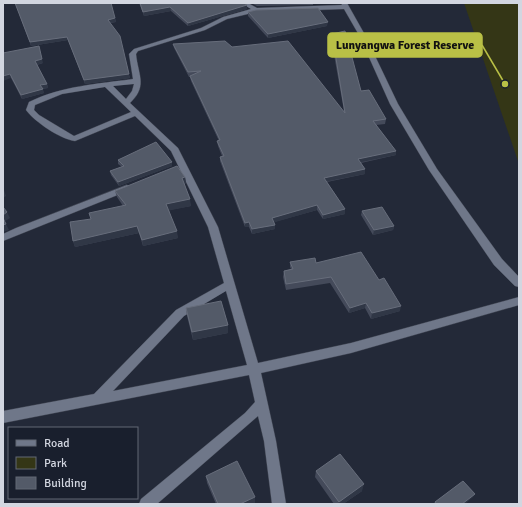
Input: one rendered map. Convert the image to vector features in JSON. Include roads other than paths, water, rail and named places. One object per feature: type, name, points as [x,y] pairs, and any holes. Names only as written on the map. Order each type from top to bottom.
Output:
[{"type":"street","points":[[244,3],[256,10]]},
{"type":"street","points":[[126,103],[135,96],[138,90],[132,54],[140,47],[192,33],[224,18],[256,10],[345,5],[394,104],[433,170],[498,262],[519,283]]},
{"type":"street","points":[[136,81],[68,89],[55,93],[32,104],[30,110],[36,117],[69,138],[75,139],[136,113]]},
{"type":"street","points":[[107,85],[175,150],[180,167],[213,227],[254,369],[270,441],[279,504]]},
{"type":"street","points":[[3,238],[19,230],[135,185]]},
{"type":"street","points":[[99,397],[180,313],[230,284]]},
{"type":"street","points":[[3,417],[99,397],[254,369],[351,348],[519,301]]},
{"type":"street","points":[[146,504],[249,417],[261,404]]},
{"type":"place","name":"Lunyangwa Forest Reserve","points":[[505,84]]}]
